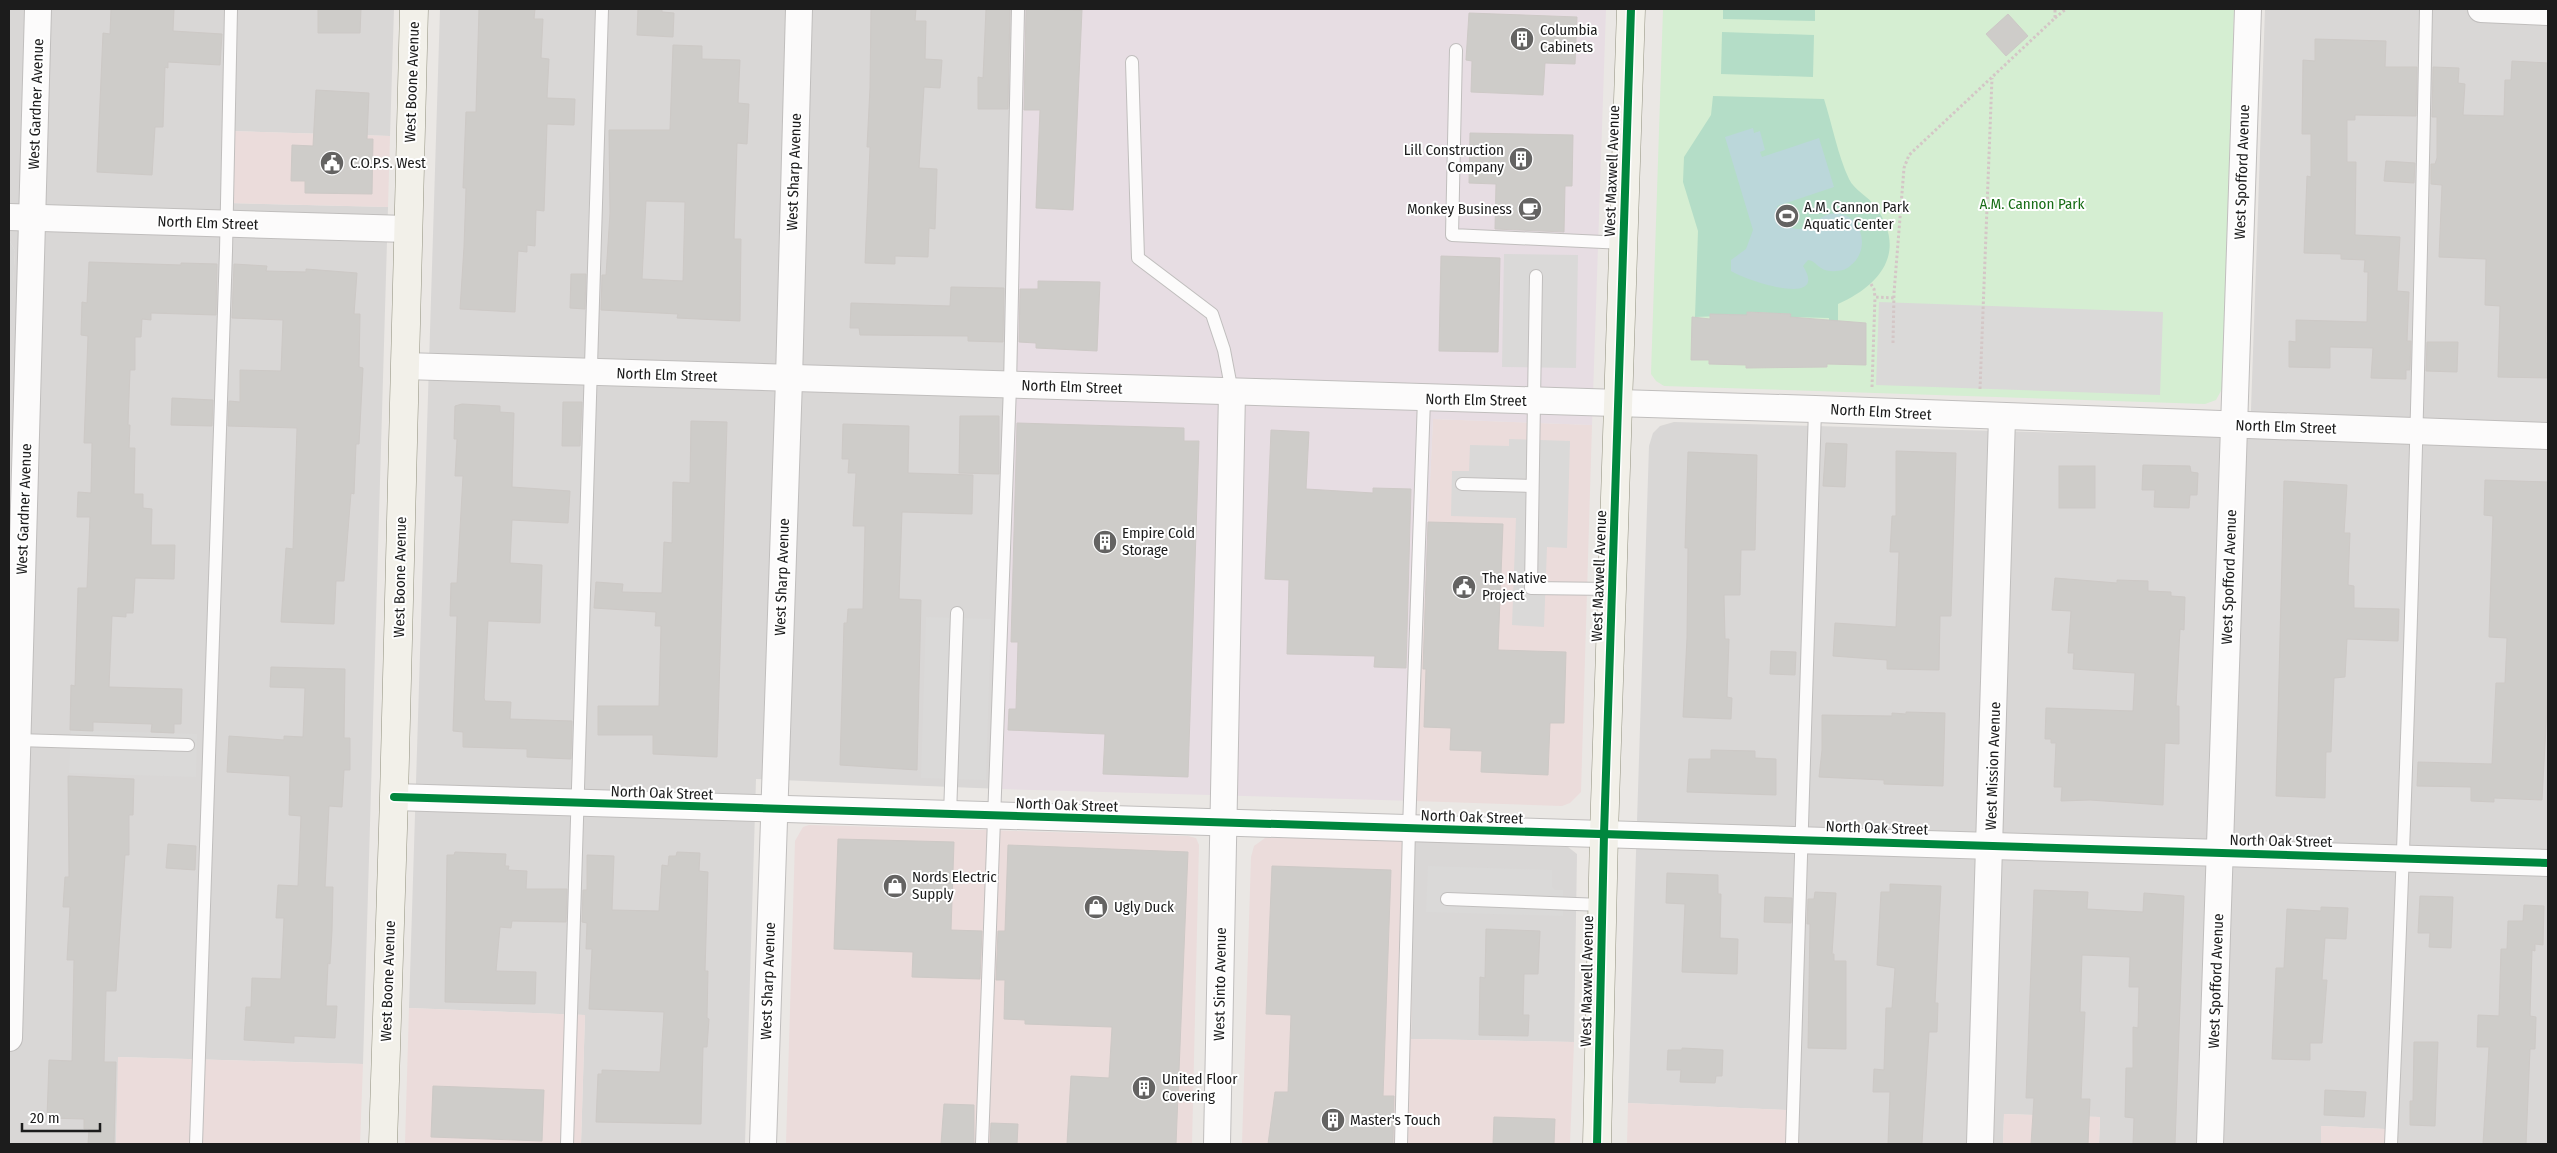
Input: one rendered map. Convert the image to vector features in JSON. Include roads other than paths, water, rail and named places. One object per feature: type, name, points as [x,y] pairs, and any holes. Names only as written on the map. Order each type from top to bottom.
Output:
[{"type":"street","name":"West Gardner Avenue","points":[[9,1038],[17,740],[21,217],[38,9]]},
{"type":"street","name":"West Boone Avenue","points":[[383,1144],[394,797],[414,9]]},
{"type":"street","name":"West Sharp Avenue","points":[[763,1144],[789,379],[799,9]]},
{"type":"street","name":"West Maxwell Avenue","points":[[1597,1144],[1604,834],[1631,9]]},
{"type":"street","name":"West Spofford Avenue","points":[[2210,1144],[2248,9]]},
{"type":"street","points":[[2481,9],[2548,12]]},
{"type":"street","name":"North Elm Street","points":[[21,217],[407,229]]},
{"type":"street","name":"North Elm Street","points":[[404,366],[1424,399],[1815,409],[2548,436]]},
{"type":"street","name":"West Sinto Avenue","points":[[1217,1144],[1232,392]]},
{"type":"street","name":"West Mission Avenue","points":[[1980,1144],[1991,845],[2002,417]]},
{"type":"street","name":"North Oak Street","points":[[394,797],[950,816],[1802,839],[2548,862]]},
{"type":"lane","points":[[196,1144],[226,224],[231,9]]},
{"type":"lane","points":[[567,1144],[576,803],[602,9]]},
{"type":"lane","points":[[982,1144],[1010,386],[1018,9]]},
{"type":"lane","points":[[2391,1144],[2404,858],[2418,432],[2426,9]]},
{"type":"lane","points":[[1456,50],[1452,235],[1624,243]]},
{"type":"lane","points":[[1132,62],[1138,258],[1212,314],[1224,350],[1232,392]]},
{"type":"lane","points":[[1536,276],[1531,588],[1612,589]]},
{"type":"lane","points":[[1401,1144],[1409,829],[1424,399]]},
{"type":"lane","points":[[1792,1144],[1815,409]]},
{"type":"lane","points":[[1462,484],[1532,486]]},
{"type":"lane","points":[[950,816],[957,613]]},
{"type":"lane","points":[[17,740],[188,745]]},
{"type":"lane","points":[[1447,899],[1602,905]]},
{"type":"water","points":[[1753,128],[1754,133],[1760,131],[1765,150],[1760,152],[1762,157],[1819,138],[1834,187],[1777,206],[1785,222],[1795,229],[1808,227],[1830,214],[1841,214],[1849,218],[1856,224],[1862,241],[1857,259],[1850,266],[1840,271],[1828,271],[1808,260],[1803,266],[1808,279],[1805,286],[1796,289],[1767,285],[1731,271],[1731,260],[1746,249],[1753,230],[1725,137]]},
{"type":"place","name":"Columbia Cabinets","points":[[1522,39]]},
{"type":"place","name":"Lill Construction Company","points":[[1521,159]]},
{"type":"place","name":"C.O.P.S. West","points":[[332,163]]},
{"type":"place","name":"Monkey Business","points":[[1530,209]]},
{"type":"place","name":"A.M. Cannon Park Aquatic Center","points":[[1787,216]]},
{"type":"place","name":"Empire Cold Storage","points":[[1105,542]]},
{"type":"place","name":"The Native Project","points":[[1464,587]]},
{"type":"place","name":"Nords Electric Supply","points":[[895,886]]},
{"type":"place","name":"Ugly Duck","points":[[1096,907]]},
{"type":"place","name":"United Floor Covering","points":[[1144,1088]]},
{"type":"place","name":"Master's Touch","points":[[1333,1120]]},
{"type":"park label","name":"A.M. Cannon Park","points":[[2032,204]]}]
